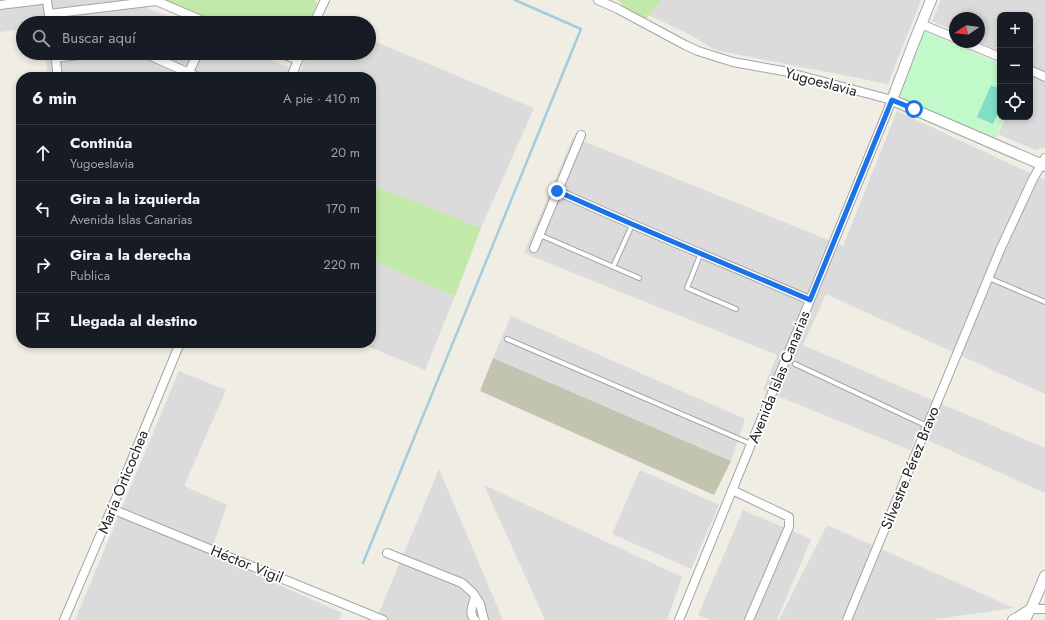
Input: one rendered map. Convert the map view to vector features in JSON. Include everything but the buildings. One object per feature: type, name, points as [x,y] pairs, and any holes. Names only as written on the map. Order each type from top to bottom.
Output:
[{"type":"street","points":[[0,5],[41,0]]},
{"type":"street","points":[[47,0],[49,14],[155,0],[192,16]]},
{"type":"street","points":[[317,16],[324,0]]},
{"type":"street","name":"Yugoeslavia","points":[[598,0],[613,3],[698,51],[733,62],[783,71],[892,100],[1044,163]]},
{"type":"street","name":"Avenida Islas Canarias","points":[[679,620],[932,0]]},
{"type":"street","points":[[921,24],[949,36]]},
{"type":"street","points":[[978,48],[997,56]]},
{"type":"street","points":[[56,60],[57,72]]},
{"type":"street","points":[[158,60],[182,72]]},
{"type":"street","points":[[189,72],[195,60]]},
{"type":"street","points":[[293,72],[298,60]]},
{"type":"street","points":[[1033,71],[1045,77]]},
{"type":"street","points":[[534,248],[580,135]]},
{"type":"street","name":"Silvestre Pérez Bravo","points":[[848,620],[1000,250],[1044,163]]},
{"type":"street","points":[[557,191],[632,225],[810,300]]},
{"type":"street","name":"María Orticochea","points":[[64,620],[112,509],[178,348]]},
{"type":"street","points":[[732,490],[789,517],[789,527],[748,620]]},
{"type":"street","name":"Héctor Vigil","points":[[112,509],[383,620]]},
{"type":"street","points":[[387,553],[462,583],[473,593],[480,604],[484,620]]},
{"type":"street","points":[[1026,620],[1045,576]]},
{"type":"street","points":[[475,597],[471,612],[472,618],[475,620]]},
{"type":"street","points":[[1013,620],[1031,609],[1045,609]]},
{"type":"street","points":[[358,620],[362,611]]},
{"type":"lane","points":[[613,267],[632,225]]},
{"type":"lane","points":[[540,235],[639,278]]},
{"type":"lane","points":[[701,253],[687,288],[736,309]]},
{"type":"lane","points":[[989,278],[1045,302]]},
{"type":"lane","points":[[507,339],[751,444]]},
{"type":"lane","points":[[795,364],[927,426]]},
{"type":"shaded area","points":[[0,0],[129,0],[167,16],[16,16],[16,30],[0,32]]},
{"type":"shaded area","points":[[616,0],[921,0],[888,84],[715,50],[689,34]]},
{"type":"shaded area","points":[[941,0],[1045,0],[1045,147],[1035,150],[998,134],[1005,120],[1033,120],[1033,12],[997,12],[997,50],[985,45],[985,12],[949,12],[949,28],[932,21]]},
{"type":"shaded area","points":[[376,42],[534,108],[481,228],[376,186],[376,72],[300,72],[305,60],[376,60]]},
{"type":"shaded area","points":[[46,60],[271,60],[300,72],[47,72]]},
{"type":"shaded area","points":[[897,111],[1045,180],[1045,394],[826,294],[803,345],[1045,448],[1045,493],[916,435],[910,450],[763,390],[777,355],[524,253],[573,137],[843,246]]},
{"type":"shaded area","points":[[376,262],[455,296],[425,370],[372,348],[376,348]]},
{"type":"shaded area","points":[[511,316],[745,419],[731,461],[493,358]]},
{"type":"shaded area","points":[[493,358],[731,461],[714,495],[480,391]]},
{"type":"shaded area","points":[[179,371],[226,390],[184,486],[227,505],[210,554],[342,613],[339,620],[75,620]]},
{"type":"shaded area","points":[[439,469],[503,620],[376,620]]},
{"type":"shaded area","points":[[640,470],[719,505],[691,569],[612,534]]},
{"type":"shaded area","points":[[484,485],[682,577],[667,620],[545,620]]},
{"type":"shaded area","points":[[743,510],[811,539],[777,620],[710,620],[698,615]]},
{"type":"shaded area","points":[[827,525],[1014,608],[930,620],[779,620]]},
{"type":"green space","points":[[163,0],[315,0],[317,3],[312,16],[202,16]]},
{"type":"green space","points":[[619,0],[661,0],[646,19],[623,6]]},
{"type":"green space","points":[[924,31],[949,42],[949,48],[963,48],[997,63],[997,120],[1003,120],[995,139],[905,100],[899,92]]},
{"type":"green space","points":[[991,85],[997,88],[997,115],[993,124],[977,117]]},
{"type":"green space","points":[[376,186],[481,228],[455,296],[376,262]]},
{"type":"waterway","points":[[363,563],[581,29],[515,0]]},
{"type":"route","points":[[557,191],[632,225],[810,300],[892,100],[914,109]]}]
